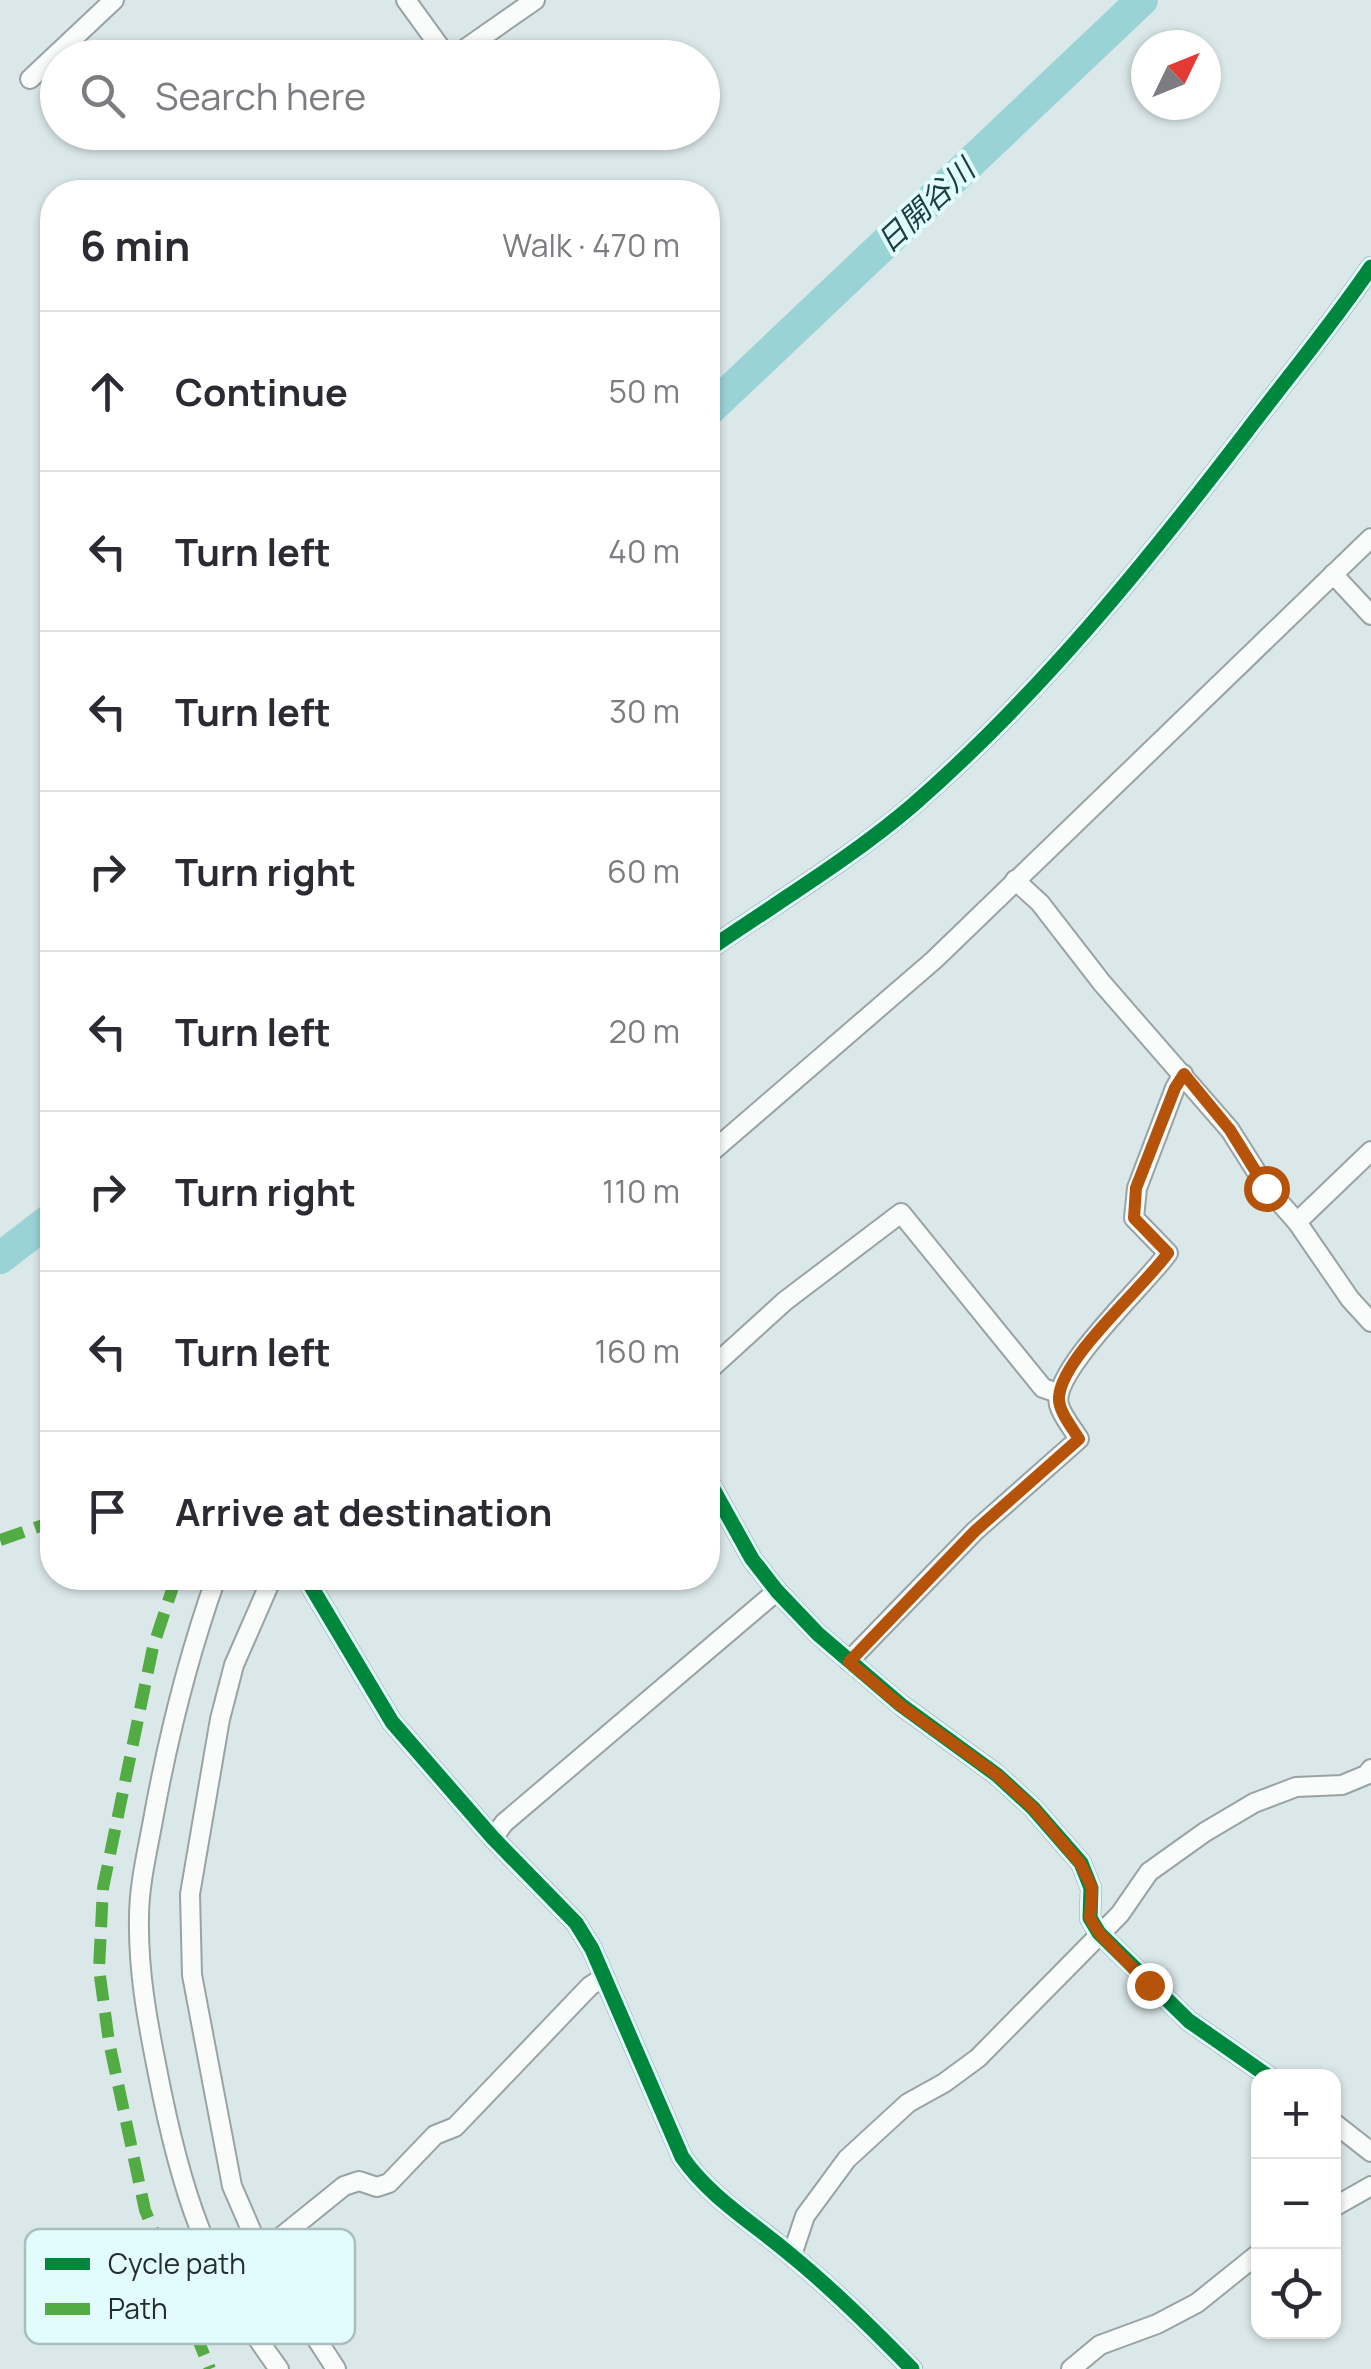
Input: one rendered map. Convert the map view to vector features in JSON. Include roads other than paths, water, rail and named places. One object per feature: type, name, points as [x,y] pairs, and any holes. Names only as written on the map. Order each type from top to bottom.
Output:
[{"type":"street","points":[[71,40],[114,0]]},
{"type":"street","points":[[406,0],[436,40]]},
{"type":"street","points":[[476,40],[535,0]]},
{"type":"street","points":[[30,79],[40,70]]},
{"type":"street","points":[[720,942],[864,843],[984,739],[1109,604],[1202,491],[1371,268]]},
{"type":"street","points":[[720,1145],[934,960],[1371,538]]},
{"type":"street","points":[[1333,574],[1371,615]]},
{"type":"street","points":[[1015,880],[1040,903],[1102,983],[1230,1130],[1266,1188],[1371,1322]]},
{"type":"street","points":[[849,1662],[975,1531],[1079,1439],[1059,1406],[1058,1393],[1072,1365],[1168,1253],[1134,1218],[1136,1188],[1184,1074]]},
{"type":"street","points":[[1296,1222],[1371,1151]]},
{"type":"street","points":[[720,1360],[785,1300],[900,1213],[1043,1388],[1058,1393]]},
{"type":"street","points":[[720,1502],[752,1559],[777,1591],[849,1662],[901,1706],[997,1775],[1033,1808],[1080,1863],[1092,1888],[1090,1918],[1099,1933],[1189,2021],[1258,2069]]},
{"type":"street","points":[[198,2229],[170,2139],[140,1984],[140,1902],[161,1775],[191,1647],[212,1590]]},
{"type":"street","points":[[251,2229],[232,2186],[208,2070],[192,1975],[190,1894],[220,1719],[234,1664],[267,1590]]},
{"type":"street","points":[[313,1590],[392,1722],[493,1838],[576,1923],[592,1950],[682,2157],[698,2180],[792,2256],[912,2369]]},
{"type":"street","points":[[493,1838],[504,1824],[777,1591]]},
{"type":"street","points":[[792,2256],[805,2216],[847,2158],[908,2103],[978,2058],[1120,1914],[1149,1872],[1254,1803],[1296,1787],[1342,1785],[1366,1776],[1371,1769]]},
{"type":"street","points":[[291,2229],[344,2186],[359,2181],[377,2187],[389,2184],[435,2135],[456,2127],[590,1986],[604,1977]]},
{"type":"street","points":[[1341,2128],[1371,2152]]},
{"type":"street","points":[[1341,2204],[1371,2186]]},
{"type":"street","points":[[1072,2369],[1100,2346],[1197,2303],[1251,2260]]},
{"type":"street","points":[[262,2344],[278,2369]]},
{"type":"street","points":[[320,2344],[336,2369]]},
{"type":"waterway","name":"日開谷川","points":[[720,400],[1142,0]]},
{"type":"waterway","name":"日開谷川","points":[[0,1258],[40,1227]]}]
